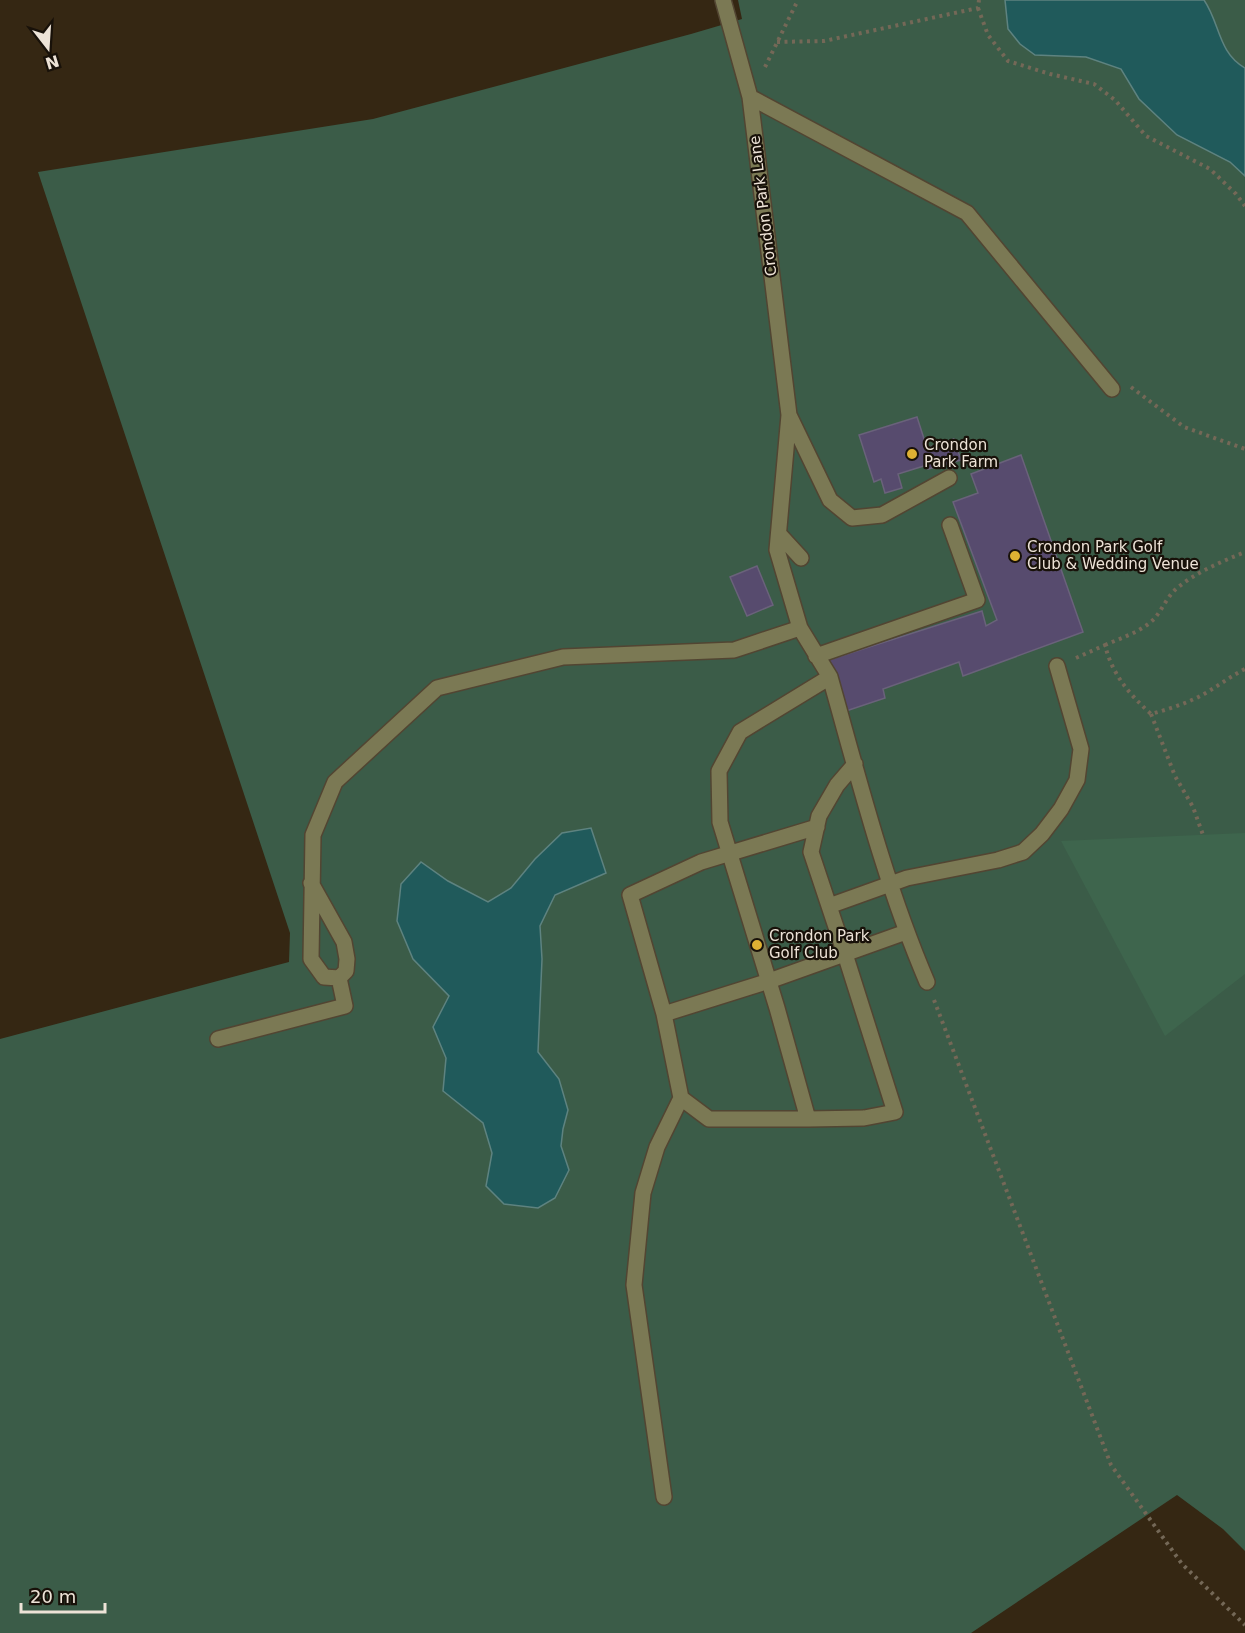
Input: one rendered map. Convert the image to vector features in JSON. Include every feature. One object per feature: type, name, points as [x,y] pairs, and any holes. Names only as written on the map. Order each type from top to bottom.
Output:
[{"type":"lane","name":"Crondon Park Lane","points":[[723,0],[750,97],[789,415]]},
{"type":"lane","points":[[750,97],[967,213],[1112,389]]},
{"type":"lane","points":[[789,415],[830,500],[852,518],[882,515],[948,478]]},
{"type":"lane","points":[[789,415],[777,550],[800,628],[830,677],[889,883],[927,982]]},
{"type":"lane","points":[[816,656],[977,600],[950,525]]},
{"type":"lane","points":[[778,534],[801,558]]},
{"type":"lane","points":[[311,883],[344,942],[347,959],[346,971],[339,978],[324,977],[311,959],[311,883],[313,835],[335,782],[437,688],[563,657],[734,650],[800,628]]},
{"type":"lane","points":[[829,906],[889,883],[1023,852],[1042,834],[1061,809],[1077,780],[1081,749],[1057,666]]},
{"type":"lane","points":[[808,1119],[769,981],[720,822],[720,771],[740,732],[830,677]]},
{"type":"lane","points":[[681,1098],[709,1119],[864,1118],[895,1113],[811,852],[819,816],[837,785],[855,764]]},
{"type":"lane","points":[[664,1497],[634,1285],[643,1193],[657,1147],[681,1098],[664,1014],[630,895],[701,862],[817,827]]},
{"type":"lane","points":[[664,1014],[769,981],[906,932]]},
{"type":"lane","points":[[218,1040],[345,1006],[339,978]]},
{"type":"path","points":[[750,97],[798,0]]},
{"type":"path","points":[[979,0],[978,8],[988,35],[1008,61],[1094,84],[1115,100],[1146,136],[1210,169],[1245,206]]},
{"type":"path","points":[[777,42],[824,41],[978,8]]},
{"type":"path","points":[[1112,389],[1124,384],[1137,389],[1184,427],[1245,449]]},
{"type":"path","points":[[1057,666],[1134,633],[1153,620],[1174,591],[1192,577],[1245,552]]},
{"type":"path","points":[[1105,645],[1108,658],[1120,682],[1151,714],[1175,776],[1193,807],[1203,835]]},
{"type":"path","points":[[1151,714],[1206,693],[1245,669]]},
{"type":"path","points":[[927,982],[1111,1465],[1182,1564],[1245,1625]]},
{"type":"green space","points":[[738,0],[1245,0],[1245,1551],[1223,1529],[1177,1495],[971,1633],[0,1633],[0,1039],[289,962],[290,933],[38,172],[373,119],[742,19]]},
{"type":"green space","points":[[1245,833],[1245,974],[1165,1036],[1061,841]]},
{"type":"water","points":[[1005,0],[1204,0],[1224,46],[1236,62],[1245,68],[1245,176],[1230,162],[1177,135],[1139,99],[1121,69],[1086,57],[1035,55],[1020,44],[1008,29]]},
{"type":"water","points":[[591,828],[606,873],[555,895],[540,926],[542,959],[538,1052],[559,1079],[568,1110],[561,1146],[569,1170],[555,1198],[538,1208],[504,1204],[486,1186],[492,1153],[483,1123],[443,1091],[446,1058],[433,1027],[449,996],[413,959],[397,921],[401,884],[421,862],[448,881],[488,902],[511,888],[535,859],[562,833]]},
{"type":"building","name":"Crondon Park Farm","points":[[917,417],[927,448],[954,439],[961,460],[928,469],[927,465],[898,474],[902,488],[885,493],[881,479],[874,482],[859,435]]},
{"type":"building","name":"Crondon Park Golf Club & Wedding Venue","points":[[1021,455],[1083,632],[963,676],[959,662],[883,689],[885,698],[840,713],[825,661],[982,611],[986,626],[997,620],[953,502],[978,493],[971,474]]},
{"type":"building","points":[[757,566],[773,605],[747,616],[730,577]]},
{"type":"place","name":"Crondon Park Farm","points":[[912,454]]},
{"type":"place","name":"Crondon Park Golf Club & Wedding Venue","points":[[1015,556]]},
{"type":"place","name":"Crondon Park Golf Club","points":[[757,945]]}]
